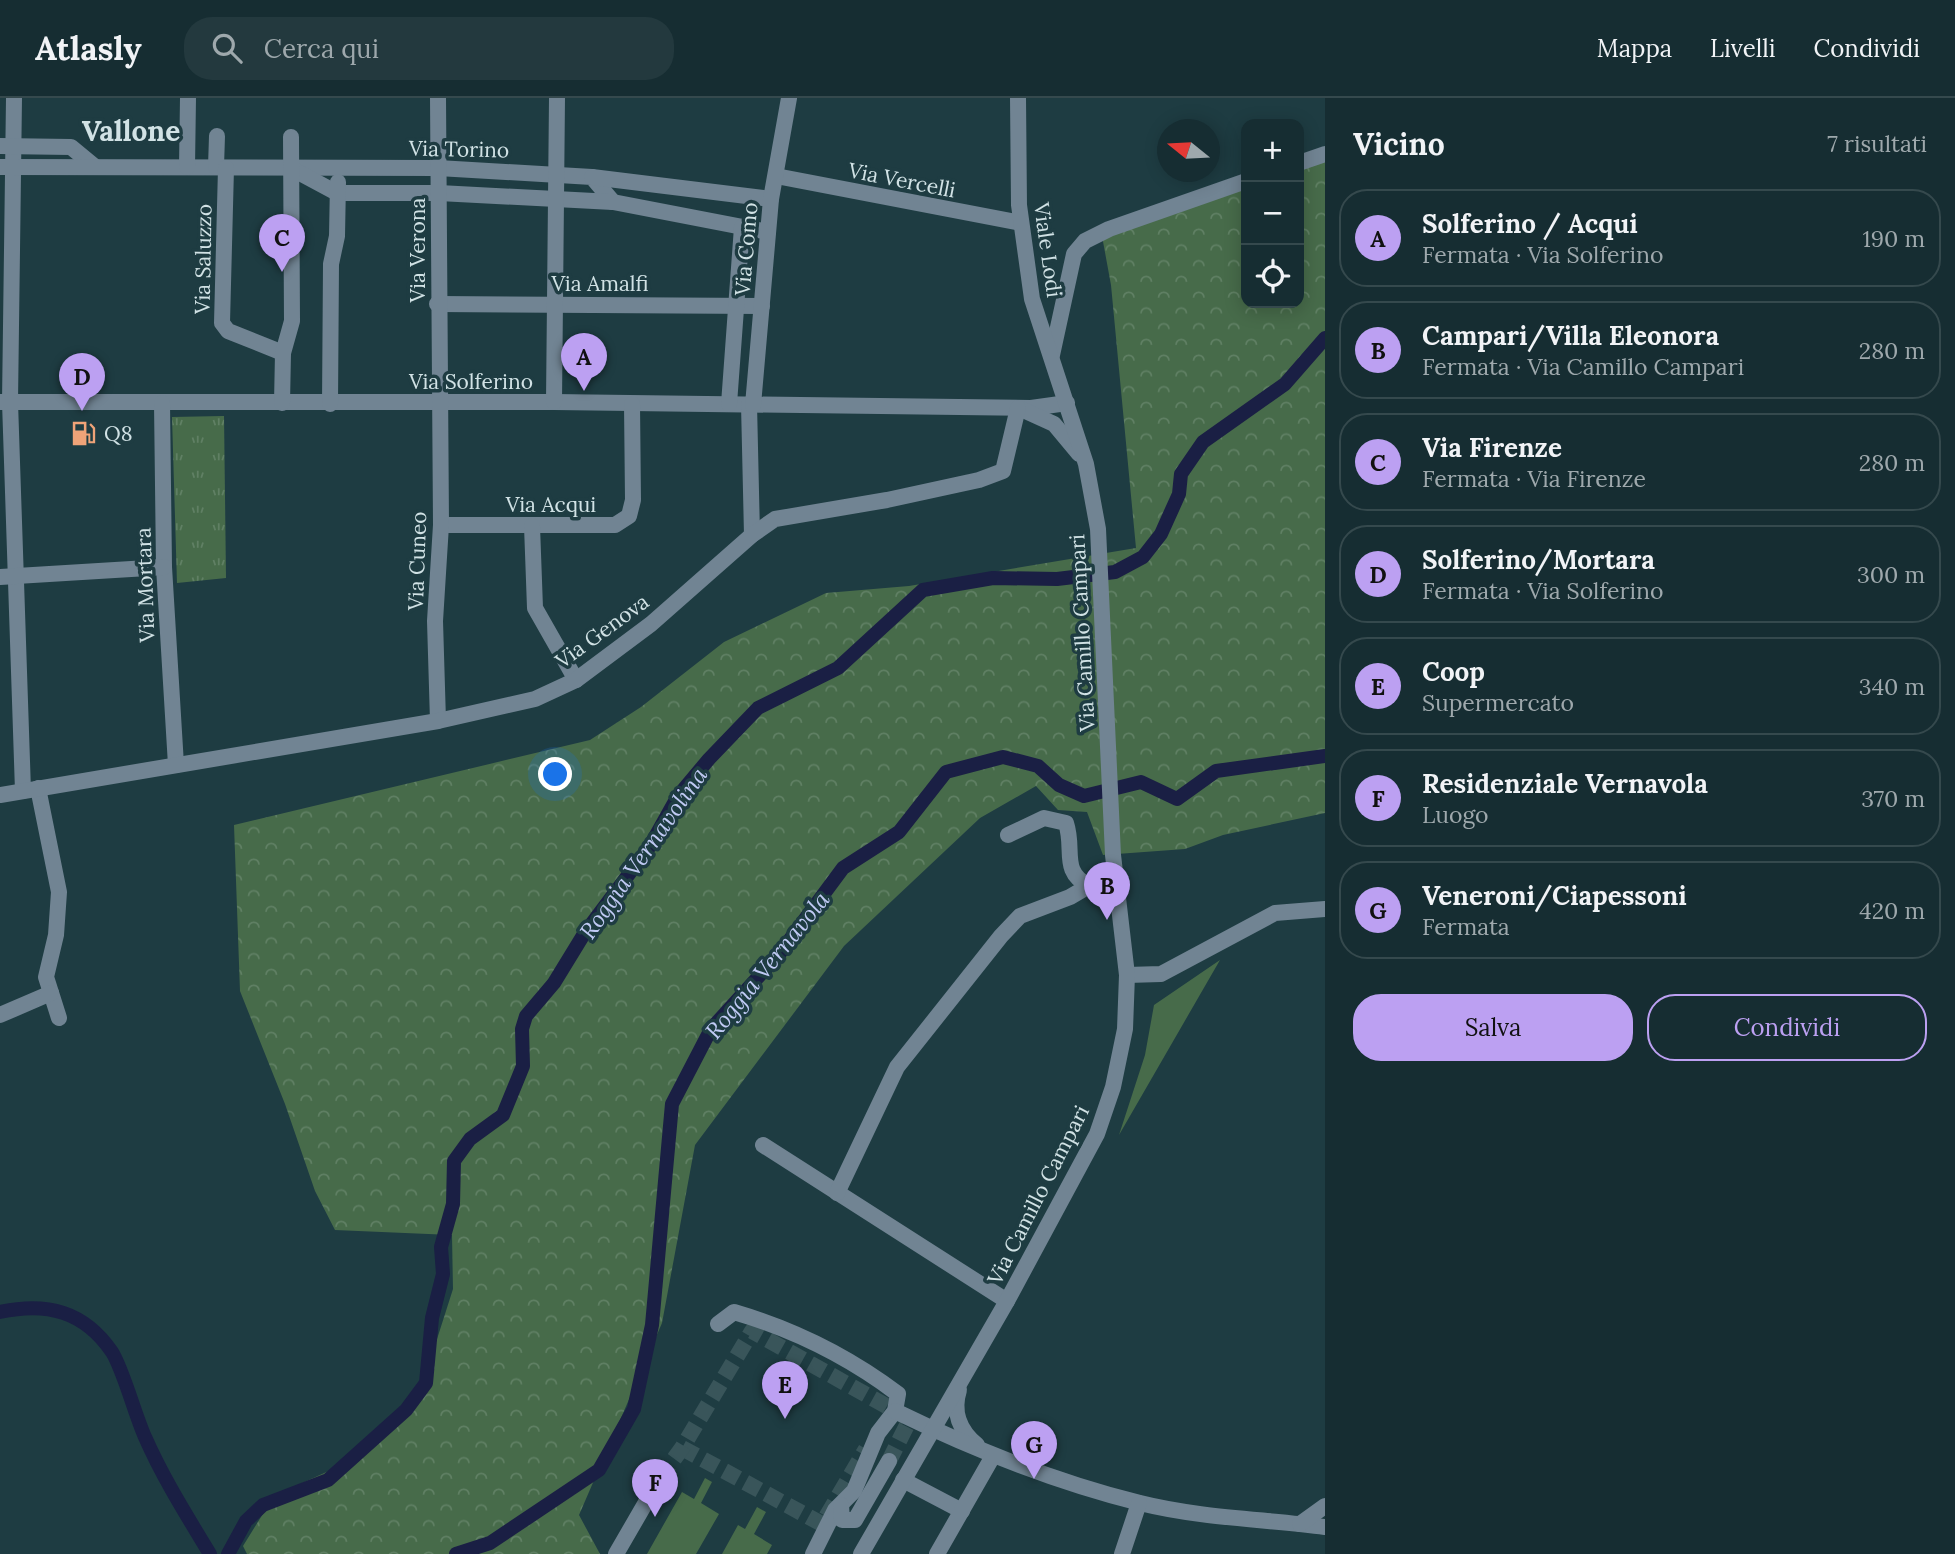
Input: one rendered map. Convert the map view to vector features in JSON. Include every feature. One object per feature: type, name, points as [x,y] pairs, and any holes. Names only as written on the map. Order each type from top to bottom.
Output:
[{"type":"street","points":[[14,98],[7,146],[5,283],[8,577],[31,790],[59,892],[56,935],[46,976],[59,1018]]},
{"type":"street","points":[[187,167],[188,98]]},
{"type":"street","name":"Via Verona","points":[[438,98],[437,304],[440,402]]},
{"type":"street","points":[[554,402],[556,98]]},
{"type":"street","name":"Via Como","points":[[752,536],[751,405],[771,199],[789,98]]},
{"type":"street","name":"Viale Lodi","points":[[1018,98],[1021,223],[1032,299],[1067,403]]},
{"type":"street","points":[[217,136],[221,168]]},
{"type":"street","points":[[282,403],[283,353],[292,321],[291,136]]},
{"type":"street","points":[[7,146],[71,147],[94,166]]},
{"type":"street","points":[[1304,161],[1325,154]]},
{"type":"street","name":"Via Torino","points":[[7,167],[438,168],[556,173],[771,199]]},
{"type":"street","name":"Via Saluzzo","points":[[221,168],[222,323],[228,331],[283,353]]},
{"type":"street","name":"Via Torino","points":[[291,169],[337,193],[439,193],[613,202],[768,232]]},
{"type":"street","points":[[330,404],[331,264],[337,236],[338,169]]},
{"type":"street","name":"Via Vercelli","points":[[776,176],[999,221],[1021,223]]},
{"type":"street","points":[[592,177],[613,202]]},
{"type":"street","points":[[1052,358],[1074,254],[1086,241],[1110,229],[1243,182]]},
{"type":"street","points":[[729,404],[742,227]]},
{"type":"street","name":"Via Amalfi","points":[[437,304],[762,306]]},
{"type":"street","name":"Via Solferino","points":[[5,402],[554,402],[1018,408],[1067,403]]},
{"type":"street","name":"Via Cuneo","points":[[438,720],[435,621],[441,525],[440,402]]},
{"type":"street","name":"Via Mortara","points":[[162,403],[164,567],[176,765]]},
{"type":"street","name":"Via Camillo Campari","points":[[861,1554],[1007,1301],[1097,1134],[1113,1087],[1125,1029],[1127,975],[1118,878],[1113,855],[1098,529],[1086,464],[1067,403]]},
{"type":"street","name":"Via Acqui","points":[[441,525],[615,525],[629,516],[633,500],[632,404]]},
{"type":"street","points":[[1018,408],[1054,424],[1086,464]]},
{"type":"street","name":"Via Genova","points":[[0,795],[438,720],[535,699],[576,680],[651,624],[775,519],[887,500],[979,480],[1003,471],[1018,408]]},
{"type":"street","points":[[532,526],[535,608],[576,680]]},
{"type":"street","points":[[8,577],[164,567]]},
{"type":"street","points":[[1008,835],[1044,818],[1066,823],[1071,836],[1070,872],[1075,879],[1088,886]]},
{"type":"street","points":[[837,1193],[897,1067],[1001,936],[1020,916],[1104,877],[1118,878]]},
{"type":"street","points":[[1127,975],[1161,974],[1275,913],[1325,909]]},
{"type":"street","points":[[0,1016],[51,993]]},
{"type":"street","points":[[763,1145],[1007,1301]]},
{"type":"street","points":[[718,1324],[734,1312],[763,1320],[813,1342],[870,1373],[898,1394],[895,1411],[878,1433],[854,1491],[841,1504],[813,1554]]},
{"type":"street","points":[[962,1380],[956,1410],[963,1432],[993,1456]]},
{"type":"street","points":[[895,1411],[993,1456],[1139,1503],[1198,1513],[1325,1527]]},
{"type":"street","points":[[937,1554],[993,1456]]},
{"type":"street","points":[[841,1504],[842,1520],[855,1520],[889,1461]]},
{"type":"street","points":[[616,1554],[660,1478]]},
{"type":"street","points":[[903,1480],[962,1511]]},
{"type":"street","points":[[1122,1554],[1139,1503]]},
{"type":"street","points":[[1300,1524],[1325,1506]]},
{"type":"green space","points":[[1325,159],[1325,813],[1223,835],[1185,849],[1103,855],[1087,812],[1058,810],[1036,786],[980,818],[844,946],[695,1145],[662,1323],[579,1515],[600,1554],[247,1554],[243,1546],[274,1496],[346,1463],[423,1383],[453,1289],[452,1235],[335,1230],[315,1191],[285,1104],[240,991],[234,825],[590,740],[641,707],[724,642],[826,593],[909,586],[1136,548],[1111,285],[1102,236],[1241,188],[1241,308],[1304,308],[1304,166]]},
{"type":"green space","points":[[224,416],[226,578],[177,583],[172,417]]},
{"type":"green space","points":[[1220,960],[1119,1135],[1145,1055],[1154,1005]]},
{"type":"green space","points":[[705,1478],[712,1482],[701,1503],[719,1514],[696,1554],[647,1554],[682,1492],[694,1499]]},
{"type":"green space","points":[[757,1507],[766,1512],[754,1534],[772,1545],[767,1554],[722,1554],[738,1525],[745,1529]]},
{"type":"waterway","name":"Roggia Vernavolina","points":[[228,1554],[246,1521],[263,1505],[328,1480],[406,1410],[426,1383],[432,1318],[443,1274],[441,1247],[453,1204],[454,1161],[470,1139],[503,1115],[523,1066],[522,1029],[526,1016],[554,983],[584,934],[650,846],[678,796],[709,759],[758,708],[838,668],[923,590],[993,578],[1057,579],[1115,572],[1143,557],[1161,534],[1179,494],[1181,474],[1203,442],[1285,384],[1325,338]]},
{"type":"waterway","name":"Roggia Vernavola","points":[[456,1554],[490,1543],[599,1470],[634,1409],[652,1325],[672,1104],[711,1029],[780,953],[843,868],[899,832],[946,772],[1003,757],[1038,766],[1059,785],[1084,796],[1141,782],[1177,799],[1216,771],[1325,756]]},
{"type":"waterway","points":[[0,1312],[49,1309],[77,1319],[101,1338],[116,1360],[141,1428],[160,1467],[210,1554]]},
{"type":"tunnel","points":[[660,1478],[682,1448],[752,1331],[906,1417],[908,1423],[889,1461]]},
{"type":"tunnel","points":[[682,1448],[822,1524],[866,1449]]},
{"type":"place","name":"Via Firenze","points":[[282,272]]},
{"type":"place","name":"Solferino / Acqui","points":[[584,391]]},
{"type":"place","name":"Solferino/Mortara","points":[[82,411]]},
{"type":"place","name":"Q8","points":[[84,433]]},
{"type":"place","name":"Campari/Villa Eleonora","points":[[1107,920]]},
{"type":"place","name":"Coop","points":[[785,1419]]},
{"type":"place","name":"Veneroni/Ciapessoni","points":[[1034,1479]]},
{"type":"place","name":"Residenziale Vernavola","points":[[655,1517]]},
{"type":"district","name":"Vallone","points":[[131,131]]}]
